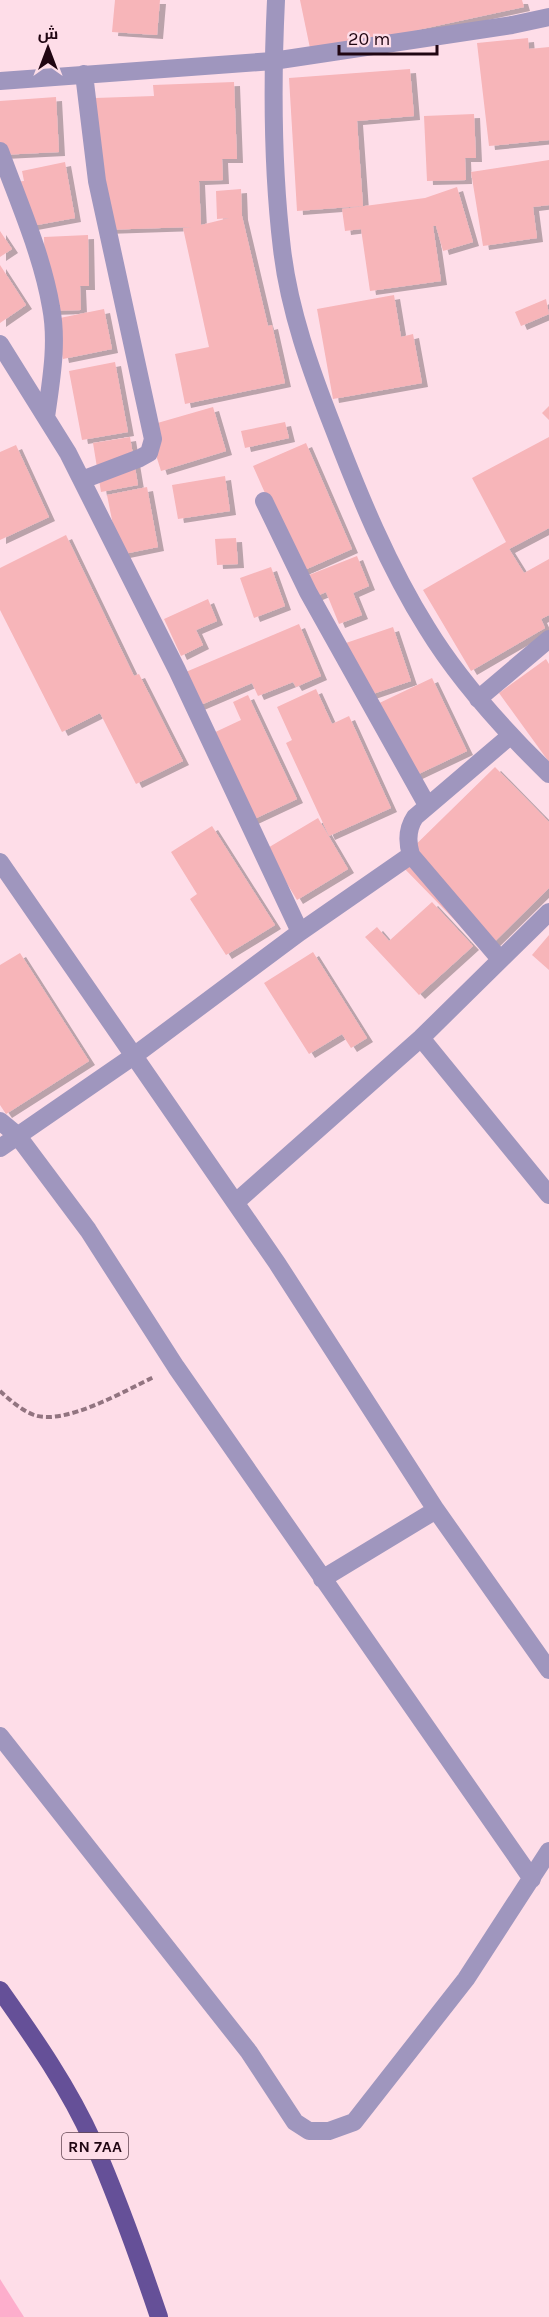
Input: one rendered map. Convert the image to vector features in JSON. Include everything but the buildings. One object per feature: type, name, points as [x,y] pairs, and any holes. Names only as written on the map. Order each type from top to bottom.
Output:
[{"type":"main road","name":"RN 7AA","points":[[0,1990],[65,2088],[93,2141],[132,2237],[159,2317]]},
{"type":"street","points":[[276,0],[272,116],[282,251],[297,322],[319,389],[362,504],[427,628],[478,699],[510,736],[549,774]]},
{"type":"street","points":[[0,81],[273,61],[512,25],[549,17]]},
{"type":"street","points":[[82,480],[141,458],[148,453],[153,439],[97,181],[84,74]]},
{"type":"street","points":[[0,151],[31,237],[52,308],[53,365],[46,417]]},
{"type":"street","points":[[0,344],[82,480],[177,670],[300,932]]},
{"type":"street","points":[[264,501],[308,592],[427,806]]},
{"type":"street","points":[[478,699],[549,639]]},
{"type":"street","points":[[499,958],[411,855],[408,846],[410,825],[427,806],[510,736]]},
{"type":"street","points":[[0,1148],[135,1055],[300,932],[411,855]]},
{"type":"street","points":[[0,862],[236,1202],[436,1510],[549,1670]]},
{"type":"street","points":[[236,1202],[422,1038],[499,958],[549,912]]},
{"type":"street","points":[[422,1038],[549,1195]]},
{"type":"street","points":[[0,1121],[17,1135],[88,1230],[176,1367],[532,1879]]},
{"type":"street","points":[[322,1579],[436,1510]]},
{"type":"street","points":[[0,1736],[249,2052],[295,2122],[309,2131],[329,2131],[354,2122],[466,1978],[549,1851]]},
{"type":"path","points":[[0,1391],[17,1406],[36,1416],[54,1416],[79,1411],[176,1367]]},
{"type":"shaded area","points":[[0,2279],[24,2317],[0,2317]]}]
